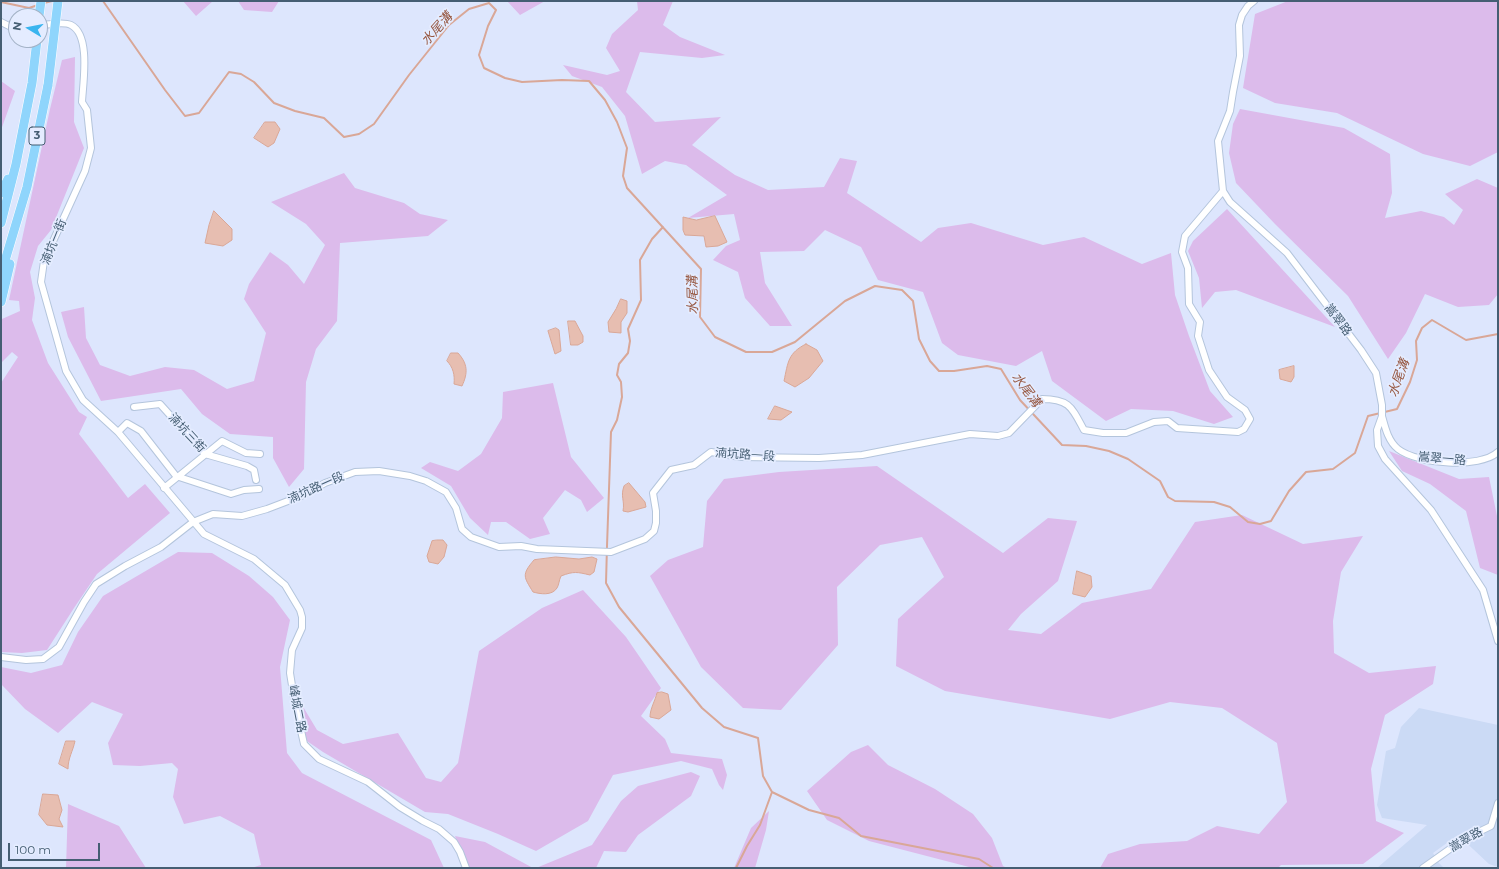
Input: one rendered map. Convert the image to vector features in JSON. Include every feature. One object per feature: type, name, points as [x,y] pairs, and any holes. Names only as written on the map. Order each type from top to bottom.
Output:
[{"type":"highway","name":"3","points":[[1,274],[27,187],[48,85],[58,1]]},
{"type":"highway","name":"3","points":[[1,224],[16,164],[32,83],[36,48]]},
{"type":"highway","points":[[1,193],[16,164]]},
{"type":"highway","points":[[1,302],[27,187]]},
{"type":"street","points":[[1223,191],[1218,141],[1230,111],[1240,56],[1239,25],[1242,15],[1248,6],[1254,1]]},
{"type":"street","name":"湳坑一街","points":[[48,25],[72,25],[78,32],[84,44],[82,102],[87,110],[90,148],[85,171],[44,261],[40,282],[66,371],[83,400],[118,432],[193,522]]},
{"type":"street","name":"嵩翠路","points":[[1223,191],[1230,202],[1287,253],[1361,350],[1376,373],[1382,405],[1382,416],[1377,430],[1378,446],[1385,459],[1431,510],[1483,590],[1498,641]]},
{"type":"street","name":"湳坑路一段","points":[[1,657],[26,660],[43,659],[59,647],[84,602],[96,584],[125,566],[161,547],[193,522],[214,514],[242,516],[267,509],[301,496],[325,483],[355,472],[379,471],[410,476],[426,481],[446,492],[456,508],[462,529],[471,537],[499,547],[521,546],[537,549],[611,552],[645,539],[654,531],[656,517],[653,493],[671,470],[694,465],[711,452],[740,457],[819,458],[862,454],[970,434],[998,436],[1009,433],[1042,399],[1055,399],[1072,407],[1084,430],[1103,434],[1126,433],[1154,422],[1168,422],[1178,428],[1238,432],[1244,429],[1250,419],[1245,410],[1226,398],[1209,370],[1198,336],[1200,322],[1189,304],[1188,268],[1182,252],[1185,236],[1223,191]]},
{"type":"street","name":"湳坑三街","points":[[134,407],[160,404],[205,454],[247,466],[254,470],[256,480]]},
{"type":"street","name":"嵩翠一路","points":[[1382,416],[1391,440],[1398,449],[1420,459],[1473,462],[1486,459],[1498,452]]},
{"type":"street","points":[[118,432],[127,423],[141,431],[176,476],[231,494],[244,490],[259,489]]},
{"type":"street","points":[[164,488],[176,476],[222,441],[246,453],[260,454]]},
{"type":"street","name":"峰城二路","points":[[193,522],[204,534],[254,559],[285,585],[300,610],[302,617],[302,628],[292,650],[290,673],[304,744],[319,759],[368,782],[400,807],[439,829],[454,842],[460,852],[466,868]]},
{"type":"street","name":"嵩翠路","points":[[1423,868],[1464,839],[1490,826],[1498,803]]},
{"type":"shaded area","points":[[183,1],[213,1],[196,16]]},
{"type":"shaded area","points":[[238,1],[279,1],[272,12],[244,10]]},
{"type":"shaded area","points":[[507,1],[545,1],[520,15]]},
{"type":"shaded area","points":[[637,1],[673,1],[663,25],[680,37],[725,55],[702,58],[640,52],[626,92],[655,122],[721,117],[692,145],[735,175],[768,190],[824,187],[840,158],[857,161],[847,193],[921,242],[938,228],[971,223],[1043,245],[1084,237],[1142,264],[1171,253],[1175,295],[1189,336],[1210,391],[1233,417],[1214,424],[1173,411],[1131,409],[1106,421],[1052,381],[1042,351],[1016,366],[958,355],[942,343],[923,292],[878,280],[861,247],[825,230],[804,251],[760,252],[765,283],[792,326],[770,326],[745,298],[738,272],[713,260],[726,246],[740,240],[734,214],[688,218],[727,195],[686,165],[665,161],[642,174],[625,116],[602,87],[572,76],[563,65],[607,75],[620,71],[606,48],[612,34],[638,10]]},
{"type":"shaded area","points":[[1288,1],[1498,1],[1498,152],[1470,166],[1423,154],[1337,113],[1275,103],[1243,88],[1255,14]]},
{"type":"shaded area","points":[[75,57],[74,122],[84,148],[51,230],[38,246],[30,272],[35,298],[32,320],[48,363],[79,412],[87,417],[79,434],[128,498],[145,484],[170,513],[97,574],[47,650],[22,653],[1,652],[1,383],[18,357],[12,352],[1,363],[1,321],[2,319],[20,311],[19,301],[9,300],[50,109],[62,60]]},
{"type":"shaded area","points":[[1,81],[15,91],[1,130]]},
{"type":"shaded area","points":[[1240,109],[1344,128],[1390,154],[1392,193],[1385,218],[1421,211],[1444,217],[1454,225],[1463,210],[1445,194],[1477,179],[1498,188],[1498,294],[1489,305],[1458,307],[1425,294],[1406,333],[1388,359],[1348,296],[1236,183],[1229,153],[1233,124]]},
{"type":"shaded area","points":[[265,122],[275,122],[280,129],[274,143],[268,147],[254,138]]},
{"type":"shaded area","points":[[344,173],[355,188],[404,203],[420,214],[448,220],[428,236],[340,243],[337,321],[316,349],[306,382],[304,469],[289,487],[273,458],[273,437],[230,434],[202,414],[181,389],[101,401],[68,337],[61,312],[84,307],[86,338],[100,365],[130,376],[165,367],[194,370],[227,389],[254,381],[266,333],[244,299],[249,284],[270,252],[288,265],[304,284],[325,245],[306,224],[271,202]]},
{"type":"shaded area","points":[[1227,209],[1335,327],[1236,290],[1215,292],[1202,308],[1199,278],[1188,251],[1193,241]]},
{"type":"shaded area","points":[[214,211],[232,229],[232,240],[223,246],[205,243]]},
{"type":"shaded area","points":[[715,216],[727,242],[718,246],[706,247],[704,236],[685,235],[683,230],[683,217],[696,220]]},
{"type":"shaded area","points":[[621,299],[627,301],[627,313],[621,322],[621,333],[609,332],[608,322]]},
{"type":"shaded area","points":[[568,321],[575,321],[583,336],[583,342],[578,345],[571,345]]},
{"type":"shaded area","points":[[556,328],[559,330],[561,351],[555,354],[548,331]]},
{"type":"shaded area","points":[[806,344],[817,350],[823,361],[809,378],[795,387],[784,381],[787,368],[792,355],[800,347]]},
{"type":"shaded area","points":[[451,353],[458,353],[464,361],[466,373],[462,386],[454,384],[453,371],[447,361]]},
{"type":"shaded area","points":[[1294,366],[1294,377],[1291,382],[1280,379],[1279,370]]},
{"type":"shaded area","points":[[553,383],[571,457],[604,498],[587,512],[581,500],[565,490],[543,518],[550,534],[530,539],[506,522],[491,522],[488,535],[470,518],[451,486],[421,468],[430,462],[458,471],[481,454],[502,418],[503,392]]},
{"type":"shaded area","points":[[775,406],[792,412],[781,420],[768,419]]},
{"type":"shaded area","points":[[1389,451],[1459,479],[1489,477],[1498,521],[1498,575],[1480,568],[1466,511],[1430,484],[1402,471]]},
{"type":"shaded area","points":[[877,466],[1003,553],[1048,518],[1077,521],[1058,581],[1021,614],[1008,630],[1041,634],[1082,603],[1151,589],[1195,522],[1242,515],[1303,544],[1363,536],[1341,572],[1333,621],[1334,653],[1369,673],[1436,666],[1433,684],[1385,715],[1371,769],[1376,821],[1404,833],[1363,864],[1281,865],[1278,868],[1100,868],[1108,854],[1140,844],[1187,841],[1217,826],[1259,834],[1287,802],[1277,743],[1222,708],[1170,702],[1110,719],[945,691],[896,666],[898,619],[944,577],[922,537],[880,545],[837,587],[838,645],[781,710],[743,708],[701,667],[650,576],[668,560],[703,547],[707,501],[724,479],[779,472]]},
{"type":"shaded area","points":[[629,483],[645,502],[646,507],[628,512],[623,511],[623,490],[624,486]]},
{"type":"shaded area","points":[[443,540],[447,545],[444,557],[438,564],[429,562],[427,556],[432,541]]},
{"type":"shaded area","points":[[178,552],[212,553],[249,576],[273,597],[290,620],[280,667],[287,753],[302,773],[431,840],[444,868],[251,868],[261,865],[254,834],[220,816],[184,824],[173,797],[178,769],[172,763],[140,766],[113,765],[108,743],[123,714],[92,702],[58,733],[25,709],[1,684],[1,667],[31,673],[62,665],[78,632],[103,596]]},
{"type":"shaded area","points":[[556,557],[579,559],[592,557],[597,559],[594,572],[590,575],[576,572],[565,574],[561,576],[558,587],[555,591],[542,594],[533,592],[525,576],[527,569],[534,560]]},
{"type":"shaded area","points":[[1077,571],[1091,576],[1092,587],[1085,597],[1073,594]]},
{"type":"shaded area","points":[[583,590],[626,637],[661,688],[641,716],[665,739],[671,753],[722,759],[727,775],[723,790],[719,785],[712,769],[681,761],[613,775],[588,821],[536,851],[448,814],[425,812],[323,752],[304,739],[299,700],[317,730],[343,744],[398,733],[426,778],[441,782],[458,763],[479,651],[542,608]]},
{"type":"shaded area","points":[[662,692],[668,694],[671,710],[659,719],[650,717],[657,693]]},
{"type":"shaded area","points":[[1419,708],[1498,725],[1498,867],[1489,864],[1458,835],[1433,853],[1444,868],[1377,868],[1427,825],[1382,818],[1377,805],[1386,751],[1395,748],[1401,727]]},
{"type":"shaded area","points":[[66,741],[75,741],[68,769],[59,764]]},
{"type":"shaded area","points":[[868,745],[888,765],[935,789],[973,814],[992,838],[1003,866],[1007,868],[973,868],[869,841],[827,820],[807,791],[851,752]]},
{"type":"shaded area","points":[[691,772],[700,776],[691,796],[638,835],[626,852],[604,851],[596,868],[536,868],[592,845],[621,801],[638,786]]},
{"type":"shaded area","points":[[43,794],[58,795],[62,810],[59,819],[63,827],[47,825],[39,815]]},
{"type":"shaded area","points":[[68,804],[119,826],[146,868],[66,868]]},
{"type":"shaded area","points":[[769,811],[766,830],[755,868],[734,868],[751,828]]},
{"type":"shaded area","points":[[455,836],[485,842],[533,868],[467,868]]},
{"type":"waterway","name":"水尾溝","points":[[44,3],[52,1]]},
{"type":"waterway","name":"水尾溝","points":[[103,1],[185,116],[199,113],[229,72],[241,74],[254,82],[274,103],[295,111],[324,118],[344,137],[359,134],[374,124],[409,75],[449,25],[469,9],[489,3],[496,10],[488,26],[479,55],[484,68],[505,78],[522,82],[562,80],[589,81],[605,100],[617,122],[627,148],[623,176],[627,188],[701,269],[700,317],[715,337],[746,352],[772,352],[795,342],[845,301],[875,286],[902,290],[913,301],[919,339],[930,361],[939,371],[954,371],[987,366],[1001,369],[1020,400],[1062,445],[1086,446],[1109,451],[1128,459],[1160,481],[1168,497],[1175,501],[1214,502],[1230,507],[1248,522],[1260,524],[1271,521],[1289,491],[1306,472],[1333,469],[1355,453],[1368,416],[1397,409],[1410,382],[1417,360],[1416,341],[1422,328],[1432,320],[1466,340],[1498,334]]},
{"type":"waterway","name":"水尾溝","points":[[1,2],[29,8],[38,5]]},
{"type":"waterway","points":[[663,227],[652,239],[640,260],[641,300],[628,329],[630,341],[628,353],[619,364],[617,375],[621,382],[622,397],[617,420],[611,432],[606,583],[619,607],[702,708],[724,727],[758,738],[763,776],[772,792],[809,810],[839,818],[861,836],[979,859],[993,868]]},
{"type":"waterway","points":[[736,868],[760,825],[772,792]]}]
